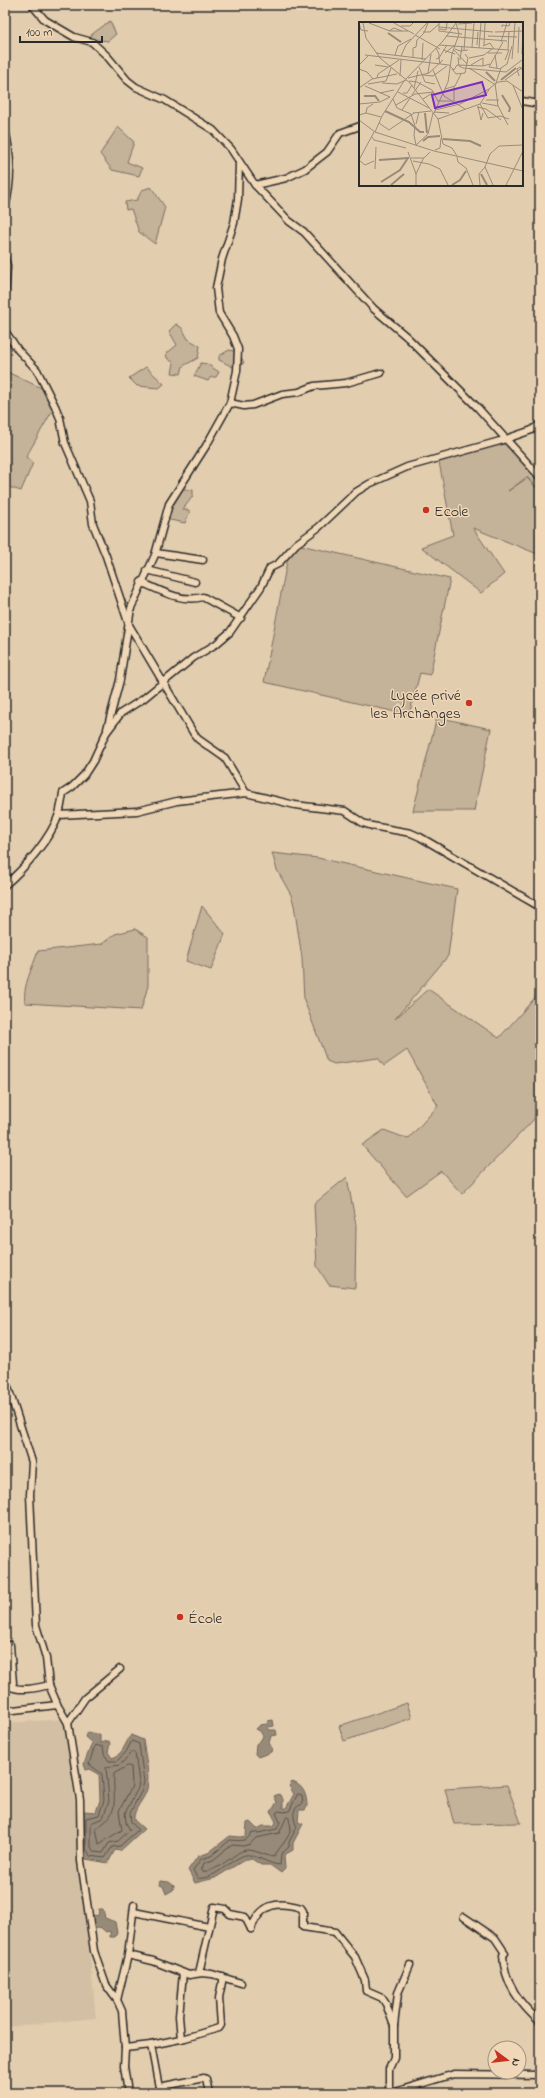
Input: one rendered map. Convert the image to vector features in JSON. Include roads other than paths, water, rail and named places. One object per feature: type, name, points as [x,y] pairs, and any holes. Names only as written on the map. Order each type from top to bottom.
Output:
[{"type":"street","points":[[32,5],[45,20],[74,37],[92,42],[107,56],[127,80],[136,87],[164,100],[213,130],[231,149],[255,185],[289,221],[304,232],[374,309],[407,337],[506,439],[540,477]]},
{"type":"street","points":[[523,102],[540,104]]},
{"type":"street","points":[[255,185],[286,178],[305,169],[327,152],[340,133],[359,126]]},
{"type":"street","points":[[5,130],[12,161],[10,190],[5,208]]},
{"type":"street","points":[[106,733],[120,680],[131,608],[156,553],[168,504],[206,446],[230,403],[237,371],[238,349],[233,336],[219,313],[216,288],[222,259],[234,223],[238,199],[239,162]]},
{"type":"street","points":[[5,258],[7,266],[5,295]]},
{"type":"street","points":[[5,331],[18,350],[37,370],[60,418],[65,443],[90,501],[93,524],[106,556],[129,625],[165,682],[198,739],[225,758],[246,793]]},
{"type":"street","points":[[230,403],[244,406],[253,405],[282,394],[299,392],[314,386],[346,383],[381,373]]},
{"type":"street","points":[[5,885],[30,859],[46,838],[58,815],[63,793],[72,787],[87,770],[106,733],[121,713],[165,682],[193,658],[216,644],[230,632],[261,587],[270,568],[278,564],[296,544],[319,527],[356,492],[369,484],[407,467],[506,439],[532,430],[540,424]]},
{"type":"street","points":[[156,553],[203,560]]},
{"type":"street","points":[[148,570],[195,582]]},
{"type":"street","points":[[142,582],[166,593],[192,600],[203,596],[241,618]]},
{"type":"street","points":[[58,815],[137,811],[177,800],[246,793],[295,805],[345,811],[362,823],[410,833],[540,907]]},
{"type":"street","points":[[5,1378],[32,1462],[30,1495],[36,1625],[46,1658],[49,1685],[68,1723],[80,1800],[81,1861],[94,1950],[106,1985],[117,2000],[123,2017],[125,2048],[124,2066],[128,2093]]},
{"type":"street","points":[[7,1688],[13,1683],[10,1645]]},
{"type":"street","points":[[68,1723],[85,1698],[120,1669]]},
{"type":"street","points":[[7,1688],[37,1688],[49,1685]]},
{"type":"street","points":[[5,1711],[58,1705]]},
{"type":"street","points":[[199,1973],[214,1907],[225,1910],[230,1914],[245,1917],[252,1928],[260,1912],[276,1904],[301,1908],[303,1911],[303,1927],[335,1932],[344,1942],[362,1971],[366,1991],[382,1998],[386,2004],[394,2026]]},
{"type":"street","points":[[117,2000],[128,1955],[134,1909],[209,1927]]},
{"type":"street","points":[[464,1917],[495,1938],[505,1953],[503,1956],[505,1975],[512,1989],[528,2011],[540,2022]]},
{"type":"street","points":[[128,1955],[153,1961],[183,1973],[192,1975],[199,1973],[223,1977],[241,1983]]},
{"type":"street","points":[[410,1965],[398,1993],[394,2026],[394,2058],[389,2069],[390,2093],[454,2074],[540,2075]]},
{"type":"street","points":[[181,2039],[179,2016],[183,1973]]},
{"type":"street","points":[[125,2048],[181,2039],[219,2028],[221,2025],[219,1998],[223,1977]]},
{"type":"street","points":[[151,2045],[160,2090],[204,2078],[209,2093]]},
{"type":"water","points":[[273,1720],[274,1726],[268,1727],[268,1730],[276,1730],[277,1735],[271,1736],[269,1743],[272,1748],[271,1752],[258,1757],[255,1754],[256,1744],[263,1736],[260,1731],[256,1729],[260,1725],[267,1724],[268,1721]]},
{"type":"water","points":[[87,1732],[100,1735],[100,1743],[109,1741],[110,1744],[108,1752],[112,1758],[121,1752],[131,1735],[143,1740],[146,1758],[148,1771],[147,1789],[134,1816],[134,1820],[144,1829],[120,1851],[115,1850],[108,1863],[86,1859],[82,1848],[83,1811],[96,1812],[100,1800],[99,1774],[90,1769],[86,1770],[84,1764],[92,1743],[85,1737]]},
{"type":"water","points":[[292,1782],[296,1783],[302,1788],[307,1807],[305,1810],[299,1810],[298,1822],[303,1824],[293,1843],[293,1850],[284,1855],[285,1869],[281,1873],[270,1865],[261,1865],[252,1859],[246,1859],[215,1878],[195,1883],[188,1870],[198,1856],[208,1853],[230,1836],[246,1836],[247,1823],[250,1822],[257,1829],[263,1826],[274,1826],[276,1822],[271,1812],[277,1802],[274,1796],[279,1794],[283,1799],[283,1808],[286,1808],[294,1794],[289,1786]]},
{"type":"water","points":[[160,1881],[169,1882],[174,1886],[173,1890],[166,1894],[163,1886],[159,1885]]},
{"type":"water","points":[[99,1909],[103,1909],[105,1918],[115,1922],[117,1933],[115,1937],[110,1937],[110,1931],[106,1932],[100,1927],[95,1929],[92,1917],[94,1915],[98,1916]]},
{"type":"place","name":"Ecole","points":[[426,510]]},
{"type":"place","name":"Lycée privé les Archanges","points":[[469,703]]},
{"type":"place","name":"École","points":[[180,1617]]}]
